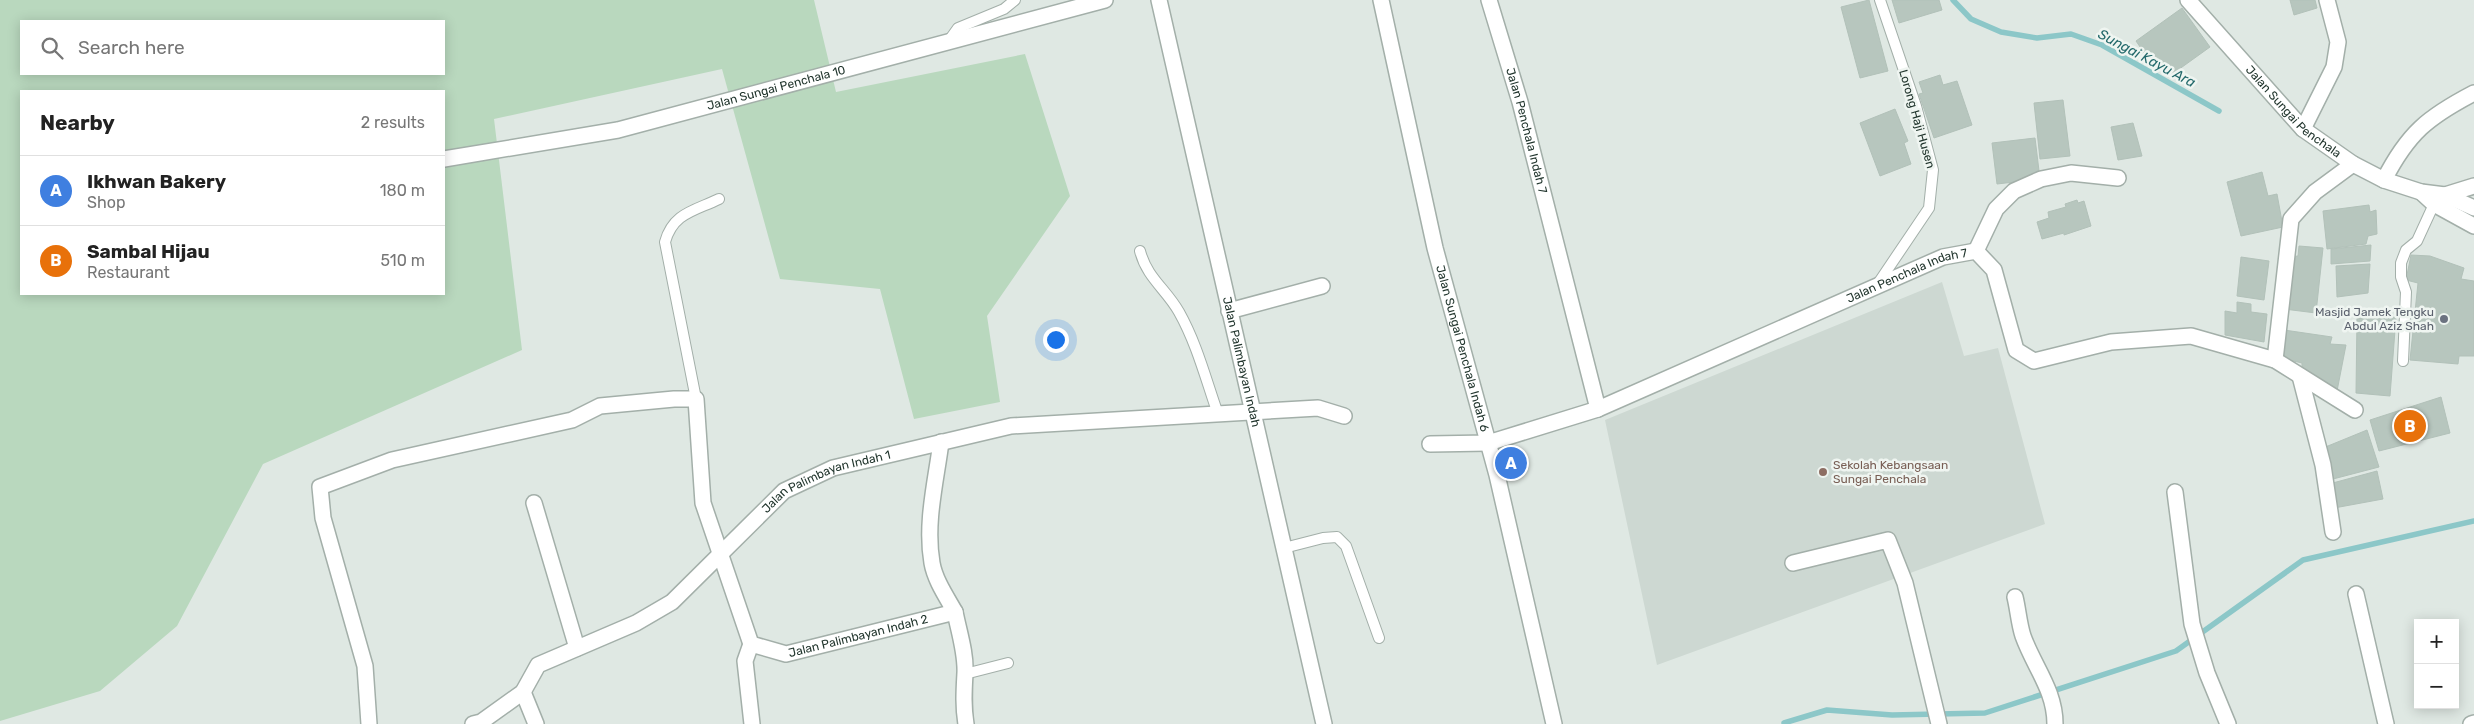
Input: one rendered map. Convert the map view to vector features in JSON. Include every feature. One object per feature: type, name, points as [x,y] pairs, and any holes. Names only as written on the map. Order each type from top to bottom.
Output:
[{"type":"street","name":"Jalan Sungai Penchala 10","points":[[445,159],[618,130],[1105,0]]},
{"type":"street","name":"Jalan Palimbayan Indah","points":[[1159,0],[1324,724]]},
{"type":"street","name":"Jalan Sungai Penchala Indah 6","points":[[1381,0],[1435,248],[1488,442],[1554,724]]},
{"type":"street","name":"Jalan Penchala Indah 7","points":[[1489,0],[1520,102],[1598,409]]},
{"type":"street","name":"Jalan Sungai Penchala","points":[[2188,0],[2303,129],[2353,164],[2384,180],[2440,200],[2474,208]]},
{"type":"street","points":[[2303,129],[2334,67],[2338,42],[2326,0]]},
{"type":"street","points":[[2384,180],[2406,141],[2416,131],[2452,104],[2474,92]]},
{"type":"street","points":[[2275,360],[2292,220],[2316,192],[2353,164]]},
{"type":"street","points":[[1976,251],[1996,208],[2014,191],[2041,179],[2071,173],[2118,178]]},
{"type":"street","points":[[2440,200],[2474,186]]},
{"type":"street","name":"Jalan Sungai Penchala","points":[[2440,200],[2473,222]]},
{"type":"street","name":"Jalan Penchala Indah 7","points":[[1430,444],[1488,442],[1598,409],[1943,257],[1976,251],[1994,270],[2016,350],[2034,361],[2111,342],[2191,336],[2275,360],[2355,410]]},
{"type":"street","points":[[1229,311],[1322,286]]},
{"type":"street","points":[[2300,376],[2323,465],[2333,532]]},
{"type":"street","points":[[369,724],[365,666],[323,518],[320,487],[392,460],[572,420],[600,406],[674,398],[696,399],[703,503],[750,644],[745,661],[752,724]]},
{"type":"street","points":[[1254,412],[1318,408],[1344,416]]},
{"type":"street","name":"Jalan Palimbayan Indah 1","points":[[473,724],[481,722],[523,692],[538,665],[636,623],[672,602],[784,491],[833,468],[1011,426],[1254,412]]},
{"type":"street","points":[[941,442],[931,510],[932,563],[940,586],[955,612],[963,651],[966,724]]},
{"type":"street","points":[[2175,492],[2192,624],[2208,673],[2228,724]]},
{"type":"street","points":[[534,503],[577,648]]},
{"type":"street","points":[[1793,563],[1888,540],[1905,583],[1939,724]]},
{"type":"street","points":[[2356,594],[2386,724]]},
{"type":"street","points":[[2015,597],[2023,635],[2045,678],[2055,708],[2054,724]]},
{"type":"street","name":"Jalan Palimbayan Indah 2","points":[[750,644],[786,654],[955,612]]},
{"type":"street","points":[[523,692],[536,724]]},
{"type":"lane","points":[[948,42],[958,28],[1004,9],[1015,0]]},
{"type":"lane","name":"Lorong Haji Husen","points":[[1877,286],[1929,208],[1933,170],[1916,106],[1880,0]]},
{"type":"lane","points":[[696,399],[665,242],[669,228],[680,217],[719,199]]},
{"type":"lane","points":[[2403,362],[2406,292],[2401,276],[2400,263],[2406,250],[2417,241],[2440,200]]},
{"type":"lane","points":[[1140,251],[1144,267],[1178,310],[1190,332],[1218,414]]},
{"type":"lane","points":[[1284,548],[1323,538],[1337,537],[1346,546],[1379,638]]},
{"type":"lane","points":[[964,680],[1008,663]]},
{"type":"shaded area","name":"Sekolah Kebangsaan Sungai Penchala","points":[[1942,282],[1964,356],[1998,348],[2045,524],[1657,665],[1605,420]]},
{"type":"green space","points":[[0,0],[814,0],[836,92],[1025,54],[1070,196],[987,316],[1000,402],[914,419],[880,289],[780,279],[722,69],[494,119],[522,350],[263,464],[177,626],[100,691],[0,721]]},
{"type":"building","points":[[1869,0],[1888,71],[1860,78],[1841,7]]},
{"type":"building","points":[[1892,0],[1939,0],[1942,10],[1899,23]]},
{"type":"building","points":[[2290,0],[2315,0],[2317,8],[2294,15]]},
{"type":"building","points":[[2182,8],[2210,47],[2171,75],[2166,68],[2164,70],[2152,53],[2147,57],[2136,41]]},
{"type":"building","points":[[1940,75],[1943,85],[1957,81],[1972,125],[1934,138],[1919,94],[1923,93],[1919,82]]},
{"type":"building","points":[[2063,100],[2070,156],[2040,159],[2034,103]]},
{"type":"building","points":[[1895,109],[1908,141],[1904,143],[1911,164],[1880,176],[1860,123]]},
{"type":"building","points":[[2133,123],[2142,156],[2118,160],[2111,127]]},
{"type":"building","points":[[2035,138],[2040,179],[1997,184],[1992,143]]},
{"type":"building","points":[[2262,172],[2268,196],[2277,194],[2283,227],[2241,236],[2227,182]]},
{"type":"building","points":[[2077,200],[2078,203],[2084,201],[2091,226],[2064,235],[2064,233],[2042,239],[2037,222],[2049,218],[2048,212],[2066,207],[2065,204]]},
{"type":"building","points":[[2369,205],[2370,212],[2376,210],[2377,234],[2368,236],[2366,244],[2327,249],[2323,211]]},
{"type":"building","points":[[2371,245],[2370,261],[2331,264],[2331,249]]},
{"type":"building","points":[[2299,246],[2323,248],[2316,313],[2284,309],[2289,257],[2298,256]]},
{"type":"building","name":"Masjid Jamek Tengku Abdul Aziz Shah","points":[[2411,255],[2430,256],[2464,268],[2461,279],[2474,281],[2474,356],[2459,356],[2458,364],[2410,360],[2418,283],[2406,280]]},
{"type":"building","points":[[2241,257],[2269,261],[2264,300],[2237,296]]},
{"type":"building","points":[[2370,264],[2368,293],[2337,297],[2336,266]]},
{"type":"building","points":[[2237,302],[2251,304],[2251,312],[2267,314],[2264,342],[2225,335],[2225,311],[2237,313]]},
{"type":"building","points":[[2396,317],[2390,396],[2356,393],[2357,318]]},
{"type":"building","points":[[2284,330],[2332,337],[2330,344],[2346,345],[2337,391],[2302,373],[2302,363],[2281,358]]},
{"type":"building","points":[[2441,397],[2450,433],[2379,451],[2370,420]]},
{"type":"building","points":[[2367,430],[2379,467],[2333,479],[2323,448]]},
{"type":"building","points":[[2377,471],[2383,499],[2334,508],[2329,484]]},
{"type":"waterway","name":"Sungai Kayu Ara","points":[[1953,0],[1971,19],[2001,32],[2037,38],[2071,34],[2102,45],[2219,111]]},
{"type":"waterway","points":[[1784,723],[1827,710],[1892,715],[1985,713],[2176,651],[2303,560],[2474,521]]},
{"type":"place","name":"Masjid Jamek Tengku Abdul Aziz Shah","points":[[2444,319]]},
{"type":"place","name":"Sambal Hijau","points":[[2410,426]]},
{"type":"place","name":"Ikhwan Bakery","points":[[1511,463]]},
{"type":"place","name":"Sekolah Kebangsaan Sungai Penchala","points":[[1823,472]]}]
